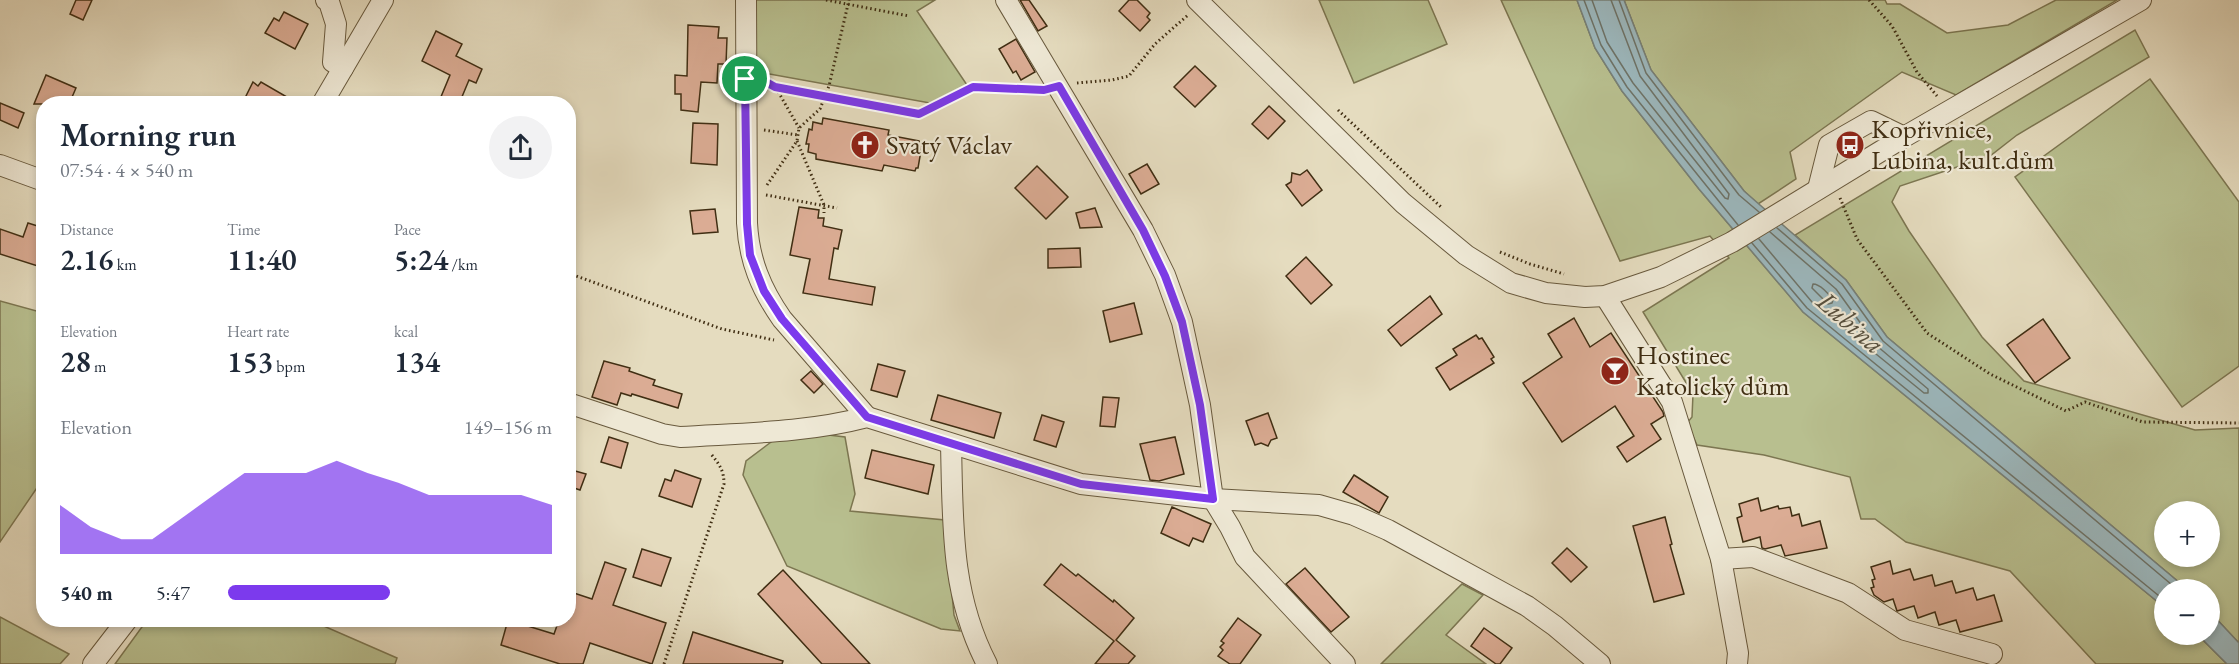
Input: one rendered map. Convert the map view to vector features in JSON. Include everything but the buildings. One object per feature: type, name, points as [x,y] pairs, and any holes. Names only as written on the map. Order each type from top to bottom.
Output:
[{"type":"street","points":[[326,0],[329,2],[336,24],[333,62],[344,68]]},
{"type":"street","points":[[327,96],[383,0]]},
{"type":"street","points":[[1006,0],[1111,174],[1143,230],[1165,276],[1182,322],[1200,405],[1213,499],[1245,557],[1345,664]]},
{"type":"street","points":[[1198,1],[1403,203],[1466,255],[1496,275],[1527,288],[1565,296],[1605,296],[1661,278],[1732,242],[1904,137],[2141,0]]},
{"type":"street","points":[[746,8],[748,242],[753,267],[771,303],[803,344],[867,417],[1081,484],[1213,499],[1319,506],[1354,515],[1388,530],[1527,606],[1600,664]]},
{"type":"street","points":[[1818,189],[1828,146],[1870,121],[1904,137]]},
{"type":"street","points":[[0,165],[36,178]]},
{"type":"street","points":[[1605,296],[1672,402],[1721,559],[1738,653],[1737,664]]},
{"type":"street","points":[[576,406],[662,434],[681,437],[812,428],[867,417]]},
{"type":"street","points":[[951,444],[952,529],[956,567],[971,626],[987,664]]},
{"type":"street","points":[[1721,559],[1753,557],[1848,593],[1905,630],[1992,654]]},
{"type":"street","points":[[93,664],[122,627]]},
{"type":"path","points":[[825,0],[848,2],[909,16]]},
{"type":"path","points":[[1869,0],[1892,26],[1917,72],[1949,112]]},
{"type":"path","points":[[745,79],[766,82],[775,87],[919,114],[973,87],[1044,90],[1068,83],[1112,80],[1129,76],[1155,44],[1198,1]]},
{"type":"path","points":[[799,128],[820,109],[848,2]]},
{"type":"path","points":[[775,87],[799,128],[797,141],[761,194],[837,208]]},
{"type":"path","points":[[1333,105],[1443,209]]},
{"type":"path","points":[[746,128],[798,135]]},
{"type":"path","points":[[797,141],[824,205],[824,213]]},
{"type":"path","points":[[1840,197],[1857,239],[1927,333],[1990,374],[2066,411],[2085,402],[2144,422],[2239,423]]},
{"type":"path","points":[[1496,250],[1551,271],[1574,276]]},
{"type":"path","points":[[576,276],[683,317],[722,329],[803,344]]},
{"type":"path","points":[[664,664],[724,484],[724,475],[720,465],[710,453]]},
{"type":"green space","points":[[753,0],[935,0],[917,11],[967,85],[930,103],[764,73],[754,75]]},
{"type":"green space","points":[[1319,0],[1428,0],[1447,44],[1354,83]]},
{"type":"green space","points":[[1501,0],[1577,0],[1595,48],[1622,91],[1699,189],[1803,312],[2154,599],[2154,645],[2208,645],[2227,664],[2096,664],[2010,571],[1906,542],[1875,519],[1861,519],[1850,477],[1764,455],[1697,445],[1687,423],[1692,417],[1693,394],[1643,312],[1729,258],[1710,236],[1620,261]]},
{"type":"green space","points":[[1624,0],[1885,0],[1887,4],[1900,4],[1947,33],[2008,25],[2056,0],[2117,0],[1956,95],[1902,72],[1790,152],[1796,179],[1758,204],[1744,191],[1651,70]]},
{"type":"green space","points":[[2135,30],[2149,57],[2017,135],[1990,156],[1900,186],[1892,202],[1909,231],[1982,337],[2024,381],[2195,430],[2239,428],[2239,643],[2220,623],[2220,579],[2175,579],[2161,567],[2220,567],[2220,501],[2154,501],[2154,561],[1887,337],[1846,280],[1795,235]]},
{"type":"green space","points":[[2150,79],[2239,202],[2239,366],[2182,407],[2015,177]]},
{"type":"green space","points":[[0,301],[36,311],[36,489],[0,542]]},
{"type":"green space","points":[[787,430],[845,437],[855,494],[850,511],[945,520],[954,615],[960,631],[941,629],[787,566],[743,475],[746,461]]},
{"type":"green space","points":[[1462,584],[1483,595],[1446,635],[1486,664],[1381,664]]},
{"type":"green space","points":[[0,617],[69,654],[60,664],[0,664]]},
{"type":"green space","points":[[142,627],[326,627],[397,658],[395,664],[115,664]]},
{"type":"water","name":"Lubina","points":[[1577,0],[1624,0],[1651,70],[1744,191],[1846,280],[1887,337],[2154,561],[2154,567],[2161,567],[2175,579],[2154,579],[2154,599],[1803,312],[1699,189],[1622,91],[1595,48]]},
{"type":"water","points":[[2220,623],[2239,643],[2239,664],[2227,664],[2208,645],[2220,645]]},
{"type":"place","name":"Svatý Václav","points":[[865,145]]},
{"type":"place","name":"Kopřivnice, Lubina, kult.dům","points":[[1850,145]]},
{"type":"place","name":"Hostinec Katolický dům","points":[[1615,371]]},
{"type":"route","points":[[745,79],[766,82],[775,87],[919,114],[973,87],[1044,90],[1059,86],[1143,230],[1165,276],[1182,322],[1200,405],[1213,499],[1081,484],[867,417],[782,319],[771,303],[753,267],[747,224],[745,79]]}]
